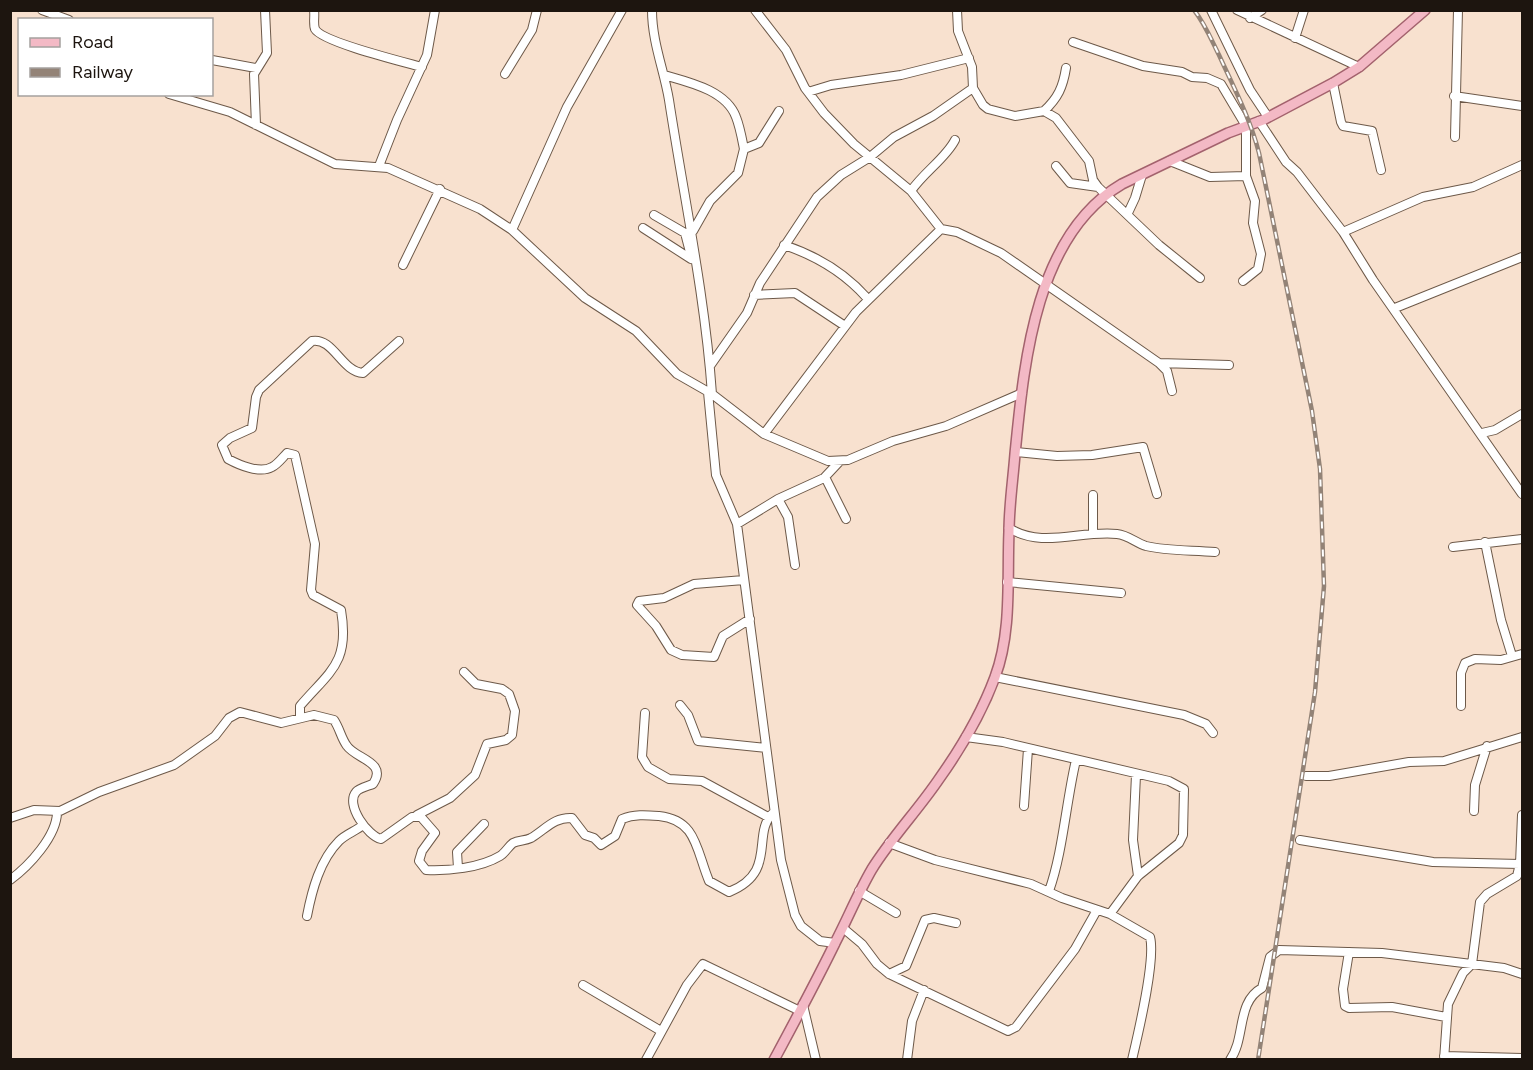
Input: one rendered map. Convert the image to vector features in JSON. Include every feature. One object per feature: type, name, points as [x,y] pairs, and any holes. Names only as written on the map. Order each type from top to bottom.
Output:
[{"type":"main road","points":[[774,1059],[860,891],[889,843],[939,779],[966,737],[995,677],[1006,622],[1009,528],[1022,393],[1031,334],[1047,282],[1080,219],[1106,193],[1170,160],[1264,119],[1333,83],[1359,67],[1425,10]]},
{"type":"street","points":[[42,10],[64,18]]},
{"type":"street","points":[[256,125],[253,104],[256,68],[267,53],[266,10]]},
{"type":"street","points":[[314,10],[314,25],[319,33],[334,41],[422,67]]},
{"type":"street","points":[[379,166],[429,50],[435,10]]},
{"type":"street","points":[[505,74],[532,30],[537,10]]},
{"type":"street","points":[[512,230],[567,106],[622,10]]},
{"type":"street","points":[[652,10],[653,35],[664,75],[684,200],[693,231],[710,366],[716,475],[737,524],[766,748],[771,815],[795,915],[811,935],[820,941],[835,943]]},
{"type":"street","points":[[755,10],[786,50],[808,92],[824,113],[870,157],[911,191],[941,229],[957,232],[1001,253],[1047,282],[1159,363],[1167,371],[1172,391]]},
{"type":"street","points":[[957,10],[958,31],[969,58],[973,88],[988,109],[1015,116],[1044,111],[1057,98],[1063,85],[1066,68]]},
{"type":"street","points":[[1211,10],[1286,162],[1297,172],[1343,232],[1522,494]]},
{"type":"street","points":[[1238,10],[1250,18],[1359,67]]},
{"type":"street","points":[[1250,18],[1262,10]]},
{"type":"street","points":[[1295,38],[1304,10]]},
{"type":"street","points":[[1455,137],[1454,96],[1458,10]]},
{"type":"street","points":[[1073,42],[1143,66],[1182,72],[1192,77],[1217,81],[1226,91],[1246,126],[1246,176],[1255,201],[1253,223],[1261,262],[1258,269],[1243,281]]},
{"type":"street","points":[[808,92],[831,85],[901,75],[969,58]]},
{"type":"street","points":[[213,60],[256,68]]},
{"type":"street","points":[[664,75],[701,87],[728,105],[736,115],[744,149],[738,173],[710,201],[693,231]]},
{"type":"street","points":[[1333,83],[1343,126],[1372,131],[1381,170]]},
{"type":"street","points":[[710,366],[747,313],[754,295],[784,245],[817,197],[841,175],[870,157],[894,137],[933,116],[973,88]]},
{"type":"street","points":[[176,96],[222,109],[335,164],[359,167],[379,166],[440,189],[480,209],[512,230],[585,298],[636,331],[660,359],[677,374],[710,393],[764,434],[828,461],[839,462]]},
{"type":"street","points":[[1454,96],[1522,106]]},
{"type":"street","points":[[744,149],[759,143],[779,111]]},
{"type":"street","points":[[1044,111],[1056,118],[1082,152],[1098,187],[1159,244],[1200,278]]},
{"type":"street","points":[[911,191],[926,171],[946,154],[955,140]]},
{"type":"street","points":[[1170,160],[1210,177],[1246,176]]},
{"type":"street","points":[[1343,232],[1423,197],[1473,187],[1522,165]]},
{"type":"street","points":[[1056,166],[1070,183],[1098,187]]},
{"type":"street","points":[[1128,213],[1136,198],[1142,175]]},
{"type":"street","points":[[403,265],[404,256],[440,189]]},
{"type":"street","points":[[654,215],[686,233],[691,259],[699,276]]},
{"type":"street","points":[[643,228],[691,259]]},
{"type":"street","points":[[764,434],[867,298],[941,229]]},
{"type":"street","points":[[784,245],[830,265],[855,284],[867,298]]},
{"type":"street","points":[[1395,308],[1522,257]]},
{"type":"street","points":[[754,295],[795,293],[845,326]]},
{"type":"street","points":[[300,718],[300,706],[335,669],[340,659],[341,610],[313,595],[311,590],[315,544],[294,455],[287,453],[275,466],[267,469],[246,467],[228,459],[222,445],[230,438],[252,428],[255,397],[259,390],[312,341],[323,342],[353,370],[363,373],[399,341]]},
{"type":"street","points":[[1159,363],[1229,365]]},
{"type":"street","points":[[737,524],[778,499],[825,477],[839,462],[892,441],[946,426],[1022,393]]},
{"type":"street","points":[[1482,433],[1495,430],[1522,414]]},
{"type":"street","points":[[1016,452],[1057,456],[1092,455],[1143,447],[1157,494]]},
{"type":"street","points":[[825,477],[846,519]]},
{"type":"street","points":[[1093,495],[1093,533]]},
{"type":"street","points":[[778,499],[788,517],[795,565]]},
{"type":"street","points":[[1009,528],[1028,538],[1093,533],[1118,534],[1154,547],[1215,552]]},
{"type":"street","points":[[1453,547],[1522,539]]},
{"type":"street","points":[[1485,542],[1512,656]]},
{"type":"street","points":[[744,580],[694,584],[664,598],[639,600],[637,604],[657,626],[671,650],[682,655],[703,658],[714,657],[723,636],[750,619]]},
{"type":"street","points":[[1007,582],[1121,593]]},
{"type":"street","points":[[1461,706],[1461,673],[1465,663],[1475,659],[1501,660],[1522,654]]},
{"type":"street","points":[[10,818],[33,810],[57,812],[99,792],[174,765],[215,736],[236,712],[244,712],[281,723],[314,715],[334,720],[350,750],[373,764],[376,781],[358,790],[353,798],[353,806],[370,835],[381,839],[417,815],[450,798],[475,775],[487,744],[510,739],[512,735],[515,711],[509,694],[502,689],[476,684],[464,672]]},
{"type":"street","points":[[995,677],[1191,717],[1206,724],[1213,733]]},
{"type":"street","points":[[680,705],[688,715],[698,741],[766,748]]},
{"type":"street","points":[[645,714],[642,757],[648,767],[669,779],[702,781],[771,815]]},
{"type":"street","points":[[966,737],[1003,742],[1180,786],[1185,795],[1183,835],[1179,843],[1138,876],[1110,914]]},
{"type":"street","points":[[1306,776],[1329,776],[1408,762],[1444,761],[1522,737]]},
{"type":"street","points":[[1474,811],[1476,785],[1487,746]]},
{"type":"street","points":[[1024,806],[1028,749]]},
{"type":"street","points":[[1049,891],[1056,868],[1064,810],[1076,760]]},
{"type":"street","points":[[1136,775],[1133,840],[1138,876]]},
{"type":"street","points":[[10,880],[33,861],[54,829],[57,812]]},
{"type":"street","points":[[417,815],[434,831],[419,861],[423,868],[429,870],[474,866],[497,858],[514,843],[531,837],[555,821],[572,818],[585,835],[594,838],[601,845],[615,836],[622,819],[647,815],[672,817],[682,823],[692,834],[709,881],[729,892],[747,883],[758,867],[771,815]]},
{"type":"street","points":[[1522,815],[1520,864],[1513,880],[1487,894],[1480,902],[1472,964],[1462,973],[1454,989],[1446,1017],[1444,1058],[1522,1058]]},
{"type":"street","points":[[458,868],[458,852],[484,824]]},
{"type":"street","points":[[307,916],[318,875],[327,856],[339,841],[363,825]]},
{"type":"street","points":[[1300,840],[1433,862],[1520,864]]},
{"type":"street","points":[[889,843],[935,860],[1011,878],[1049,891],[1110,914],[1145,933],[1151,942],[1144,1000],[1132,1059]]},
{"type":"street","points":[[860,891],[896,913]]},
{"type":"street","points":[[843,927],[889,974],[1001,1030],[1012,1030],[1065,963],[1097,910]]},
{"type":"street","points":[[889,974],[906,966],[925,920],[934,918],[956,923]]},
{"type":"street","points":[[1230,1059],[1236,1050],[1250,997],[1264,986],[1270,957],[1274,952],[1295,949],[1382,953],[1504,968],[1522,974]]},
{"type":"street","points":[[1349,952],[1343,988],[1345,1006],[1349,1008],[1392,1006],[1446,1017]]},
{"type":"street","points":[[646,1059],[687,985],[703,964],[802,1008],[816,1059]]},
{"type":"street","points":[[583,985],[661,1031]]},
{"type":"street","points":[[907,1059],[912,1021],[924,990]]},
{"type":"railway","points":[[1194,10],[1208,32],[1236,91],[1259,153],[1312,411],[1320,469],[1324,586],[1315,692],[1258,1060]]}]
